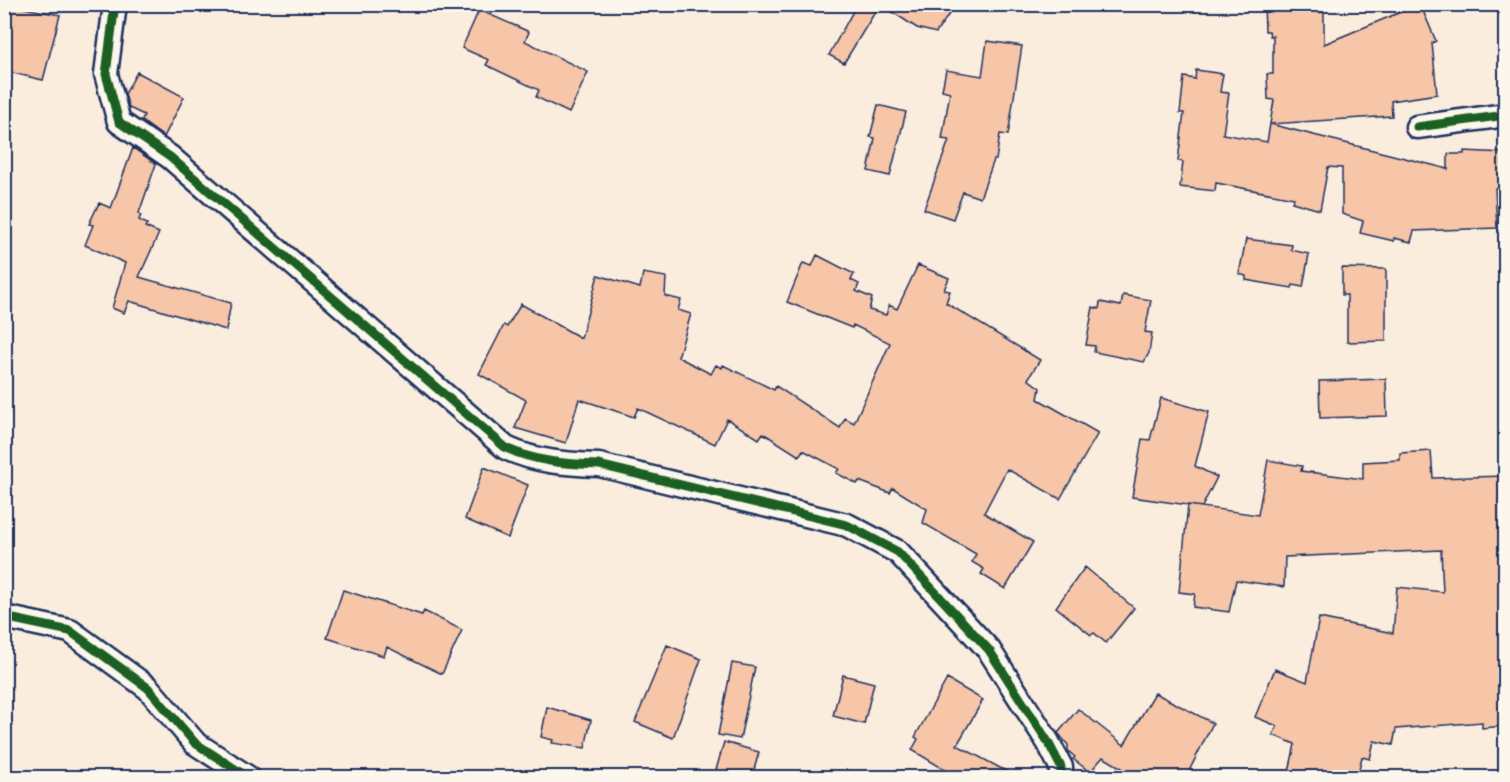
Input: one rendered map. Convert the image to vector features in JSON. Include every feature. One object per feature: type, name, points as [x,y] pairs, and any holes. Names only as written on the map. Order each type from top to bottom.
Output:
[{"type":"street","points":[[115,4],[106,74],[118,122],[170,157],[506,448],[523,456],[560,464],[599,465],[847,525],[898,552],[989,650],[1048,742],[1061,767],[1061,777]]},
{"type":"street","points":[[1418,127],[1506,115]]},
{"type":"street","points":[[4,617],[70,631],[148,688],[195,743],[249,777]]},
{"type":"building","points":[[4,4],[60,15],[43,80],[4,71]]},
{"type":"building","points":[[857,4],[880,4],[844,63],[829,55]]},
{"type":"building","points":[[880,4],[956,4],[936,33],[917,28]]},
{"type":"building","points":[[1264,4],[1318,4],[1318,12],[1324,12],[1324,44],[1420,4],[1436,41],[1432,43],[1437,94],[1391,101],[1392,116],[1270,124],[1274,100],[1268,99],[1267,74],[1273,74],[1273,36],[1270,36],[1269,31],[1265,31]]},
{"type":"building","points":[[479,10],[529,32],[525,41],[588,72],[569,113],[536,97],[539,90],[486,65],[489,60],[462,48]]},
{"type":"building","points":[[987,41],[1022,46],[1008,135],[1000,134],[996,160],[994,160],[980,198],[963,192],[953,219],[924,209],[949,140],[942,139],[950,92],[942,90],[946,70],[982,76]]},
{"type":"building","points":[[1196,70],[1223,74],[1220,92],[1229,93],[1223,134],[1267,142],[1270,124],[1448,169],[1448,154],[1464,154],[1464,151],[1506,153],[1506,189],[1495,188],[1497,228],[1414,231],[1411,242],[1394,238],[1394,241],[1360,233],[1363,221],[1342,214],[1342,168],[1328,167],[1320,210],[1292,202],[1294,198],[1216,183],[1215,191],[1180,187],[1183,162],[1178,161],[1184,113],[1180,113],[1184,77],[1195,79]]},
{"type":"building","points":[[137,72],[184,97],[164,137],[142,121],[144,115],[129,108],[125,94]]},
{"type":"building","points":[[878,105],[906,112],[890,176],[868,171],[875,138],[870,137]]},
{"type":"building","points":[[133,148],[156,164],[139,213],[141,215],[139,220],[147,224],[145,227],[159,233],[139,277],[231,303],[226,330],[129,301],[124,313],[112,308],[125,263],[85,245],[93,225],[89,224],[99,203],[111,208]]},
{"type":"building","points":[[1246,239],[1292,245],[1291,250],[1309,254],[1303,287],[1293,285],[1292,288],[1246,280],[1246,276],[1239,274]]},
{"type":"building","points":[[817,255],[854,274],[851,280],[859,284],[856,291],[872,298],[869,310],[886,315],[889,305],[897,309],[918,265],[949,278],[944,290],[950,291],[946,303],[1040,360],[1028,379],[1040,388],[1038,399],[1098,433],[1060,499],[1007,469],[984,513],[1033,542],[1005,589],[981,574],[984,569],[972,562],[976,554],[923,523],[927,509],[893,488],[890,493],[859,481],[857,484],[836,473],[839,469],[803,450],[799,456],[763,433],[759,439],[727,419],[715,444],[638,408],[634,417],[579,399],[566,443],[515,428],[526,400],[479,374],[504,325],[507,327],[521,304],[581,338],[598,275],[640,288],[643,273],[666,277],[665,296],[681,300],[678,310],[691,314],[678,357],[711,374],[716,365],[722,368],[723,365],[774,390],[776,386],[840,428],[845,418],[854,423],[890,343],[853,325],[852,328],[787,302],[803,263],[812,266]]},
{"type":"building","points":[[1342,268],[1386,269],[1386,341],[1347,342],[1347,295],[1342,295]]},
{"type":"building","points":[[1123,295],[1151,300],[1145,332],[1152,333],[1149,353],[1144,362],[1094,352],[1095,346],[1086,345],[1093,307],[1099,309],[1100,302],[1121,306]]},
{"type":"building","points":[[1386,379],[1387,416],[1320,418],[1319,381]]},
{"type":"building","points":[[1161,398],[1209,412],[1195,466],[1217,477],[1202,507],[1132,497],[1142,439],[1150,440]]},
{"type":"building","points":[[1431,451],[1433,478],[1506,476],[1506,726],[1482,728],[1482,722],[1396,729],[1393,745],[1374,741],[1370,759],[1362,757],[1357,777],[1317,777],[1289,772],[1295,744],[1273,735],[1277,726],[1255,717],[1275,669],[1307,682],[1319,618],[1393,633],[1397,587],[1443,592],[1441,550],[1285,557],[1284,587],[1236,580],[1229,612],[1193,607],[1195,594],[1179,592],[1188,505],[1258,515],[1268,460],[1302,466],[1301,471],[1363,479],[1363,462],[1400,460],[1400,453]]},
{"type":"building","points":[[484,467],[528,485],[508,538],[465,519]]},
{"type":"building","points":[[1085,567],[1134,608],[1106,643],[1094,633],[1091,635],[1056,607]]},
{"type":"building","points":[[343,590],[422,615],[424,611],[462,630],[442,674],[387,647],[384,656],[327,638]]},
{"type":"building","points":[[667,645],[701,659],[673,738],[635,722]]},
{"type":"building","points":[[732,663],[755,667],[740,739],[718,735]]},
{"type":"building","points":[[843,675],[874,683],[864,724],[833,716]]},
{"type":"building","points":[[947,679],[983,700],[957,745],[1017,777],[957,777],[912,750],[918,739],[915,737]]},
{"type":"building","points":[[1155,693],[1213,723],[1186,777],[1137,777],[1103,757],[1090,772],[1073,759],[1075,757],[1068,751],[1068,745],[1058,733],[1078,709],[1124,745]]},
{"type":"building","points":[[547,707],[591,720],[585,748],[552,743],[553,740],[541,737]]},
{"type":"building","points":[[724,742],[759,752],[752,777],[714,777]]},
{"type":"cycle path","points":[[115,4],[106,74],[119,122],[170,157],[506,448],[551,461],[599,465],[847,525],[898,552],[989,650],[1048,742],[1061,767],[1061,778]]},
{"type":"cycle path","points":[[1417,127],[1506,115]]},
{"type":"cycle path","points":[[4,617],[70,631],[148,688],[195,743],[249,778]]}]
